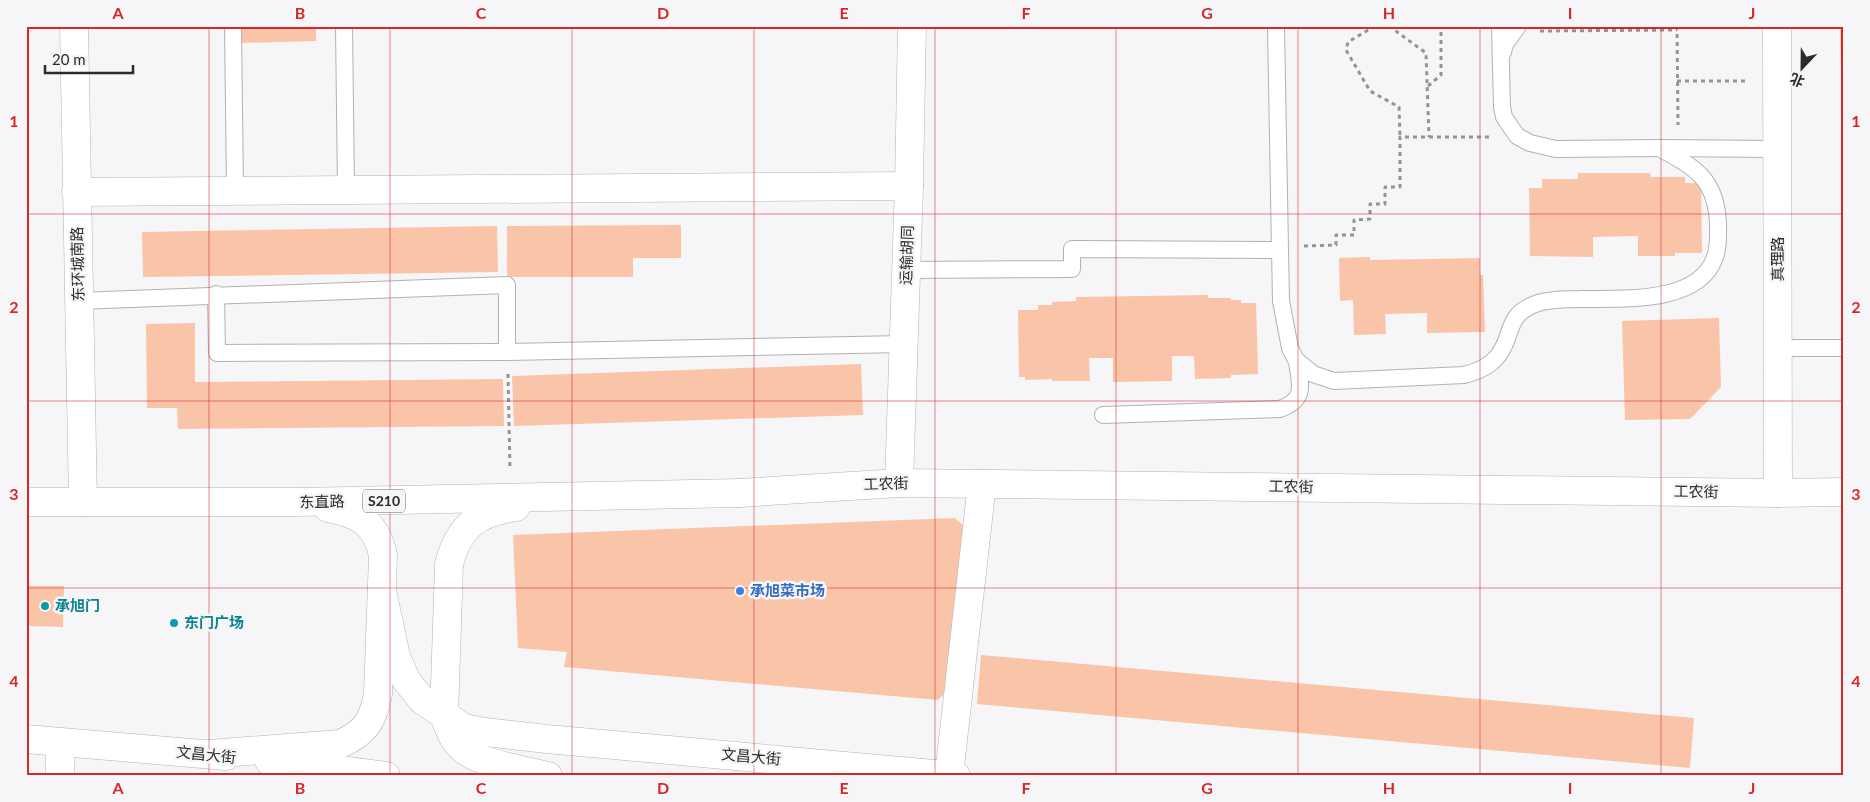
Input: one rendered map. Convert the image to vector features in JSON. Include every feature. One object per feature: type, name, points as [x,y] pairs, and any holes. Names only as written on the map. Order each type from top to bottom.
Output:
[{"type":"main road","name":"东环城南路","points":[[74,26],[83,502]]},
{"type":"main road","name":"运输胡同","points":[[899,483],[909,186],[912,26]]},
{"type":"main road","name":"真理路","points":[[1777,26],[1778,493]]},
{"type":"main road","points":[[76,192],[909,186]]},
{"type":"main road","name":"工农街","points":[[738,493],[899,483],[1778,493],[1844,492]]},
{"type":"main road","points":[[949,775],[982,484]]},
{"type":"main road","name":"东直路","points":[[28,502],[296,502],[738,493]]},
{"type":"main road","points":[[548,776],[479,759],[463,749],[451,734],[444,716],[449,564],[454,546],[464,530],[478,519],[497,509],[589,497]]},
{"type":"main road","points":[[209,754],[340,744],[355,737],[367,726],[375,711],[378,694],[382,591],[383,556],[380,542],[373,529],[348,512],[296,502]]},
{"type":"main road","name":"文昌大街","points":[[382,591],[396,656],[406,680],[422,700],[464,728],[547,739],[956,776]]},
{"type":"main road","name":"文昌大街","points":[[26,739],[209,754],[386,776]]},
{"type":"main road","points":[[60,742],[60,776]]},
{"type":"lane","points":[[233,26],[235,190]]},
{"type":"lane","points":[[344,26],[346,190]]},
{"type":"lane","points":[[1103,415],[1280,409],[1292,405],[1298,396],[1300,387],[1297,361],[1290,348],[1281,301],[1276,26]]},
{"type":"lane","points":[[1510,28],[1501,61],[1502,107],[1504,116],[1517,136],[1530,143],[1556,149],[1777,149]]},
{"type":"lane","points":[[1297,361],[1313,374],[1334,381],[1464,375],[1477,372],[1496,358],[1502,350],[1511,323],[1518,315],[1538,303],[1554,300],[1644,297],[1675,292],[1698,281],[1708,271],[1716,256],[1718,222],[1716,206],[1708,183],[1693,167],[1659,148]]},
{"type":"lane","points":[[906,270],[1072,269],[1072,249],[1280,248]]},
{"type":"lane","points":[[78,300],[507,285],[507,352]]},
{"type":"lane","points":[[216,294],[217,353],[507,352],[904,344]]},
{"type":"lane","points":[[1778,348],[1844,348]]},
{"type":"path","points":[[1280,248],[1336,245],[1336,235],[1354,235],[1354,220],[1370,219],[1370,204],[1386,204],[1385,187],[1400,187],[1399,107],[1370,91],[1346,50],[1348,42],[1375,26]]},
{"type":"path","points":[[1389,26],[1426,53],[1429,137]]},
{"type":"path","points":[[1427,87],[1442,75],[1441,26]]},
{"type":"path","points":[[1510,28],[1677,28],[1678,148]]},
{"type":"path","points":[[1677,81],[1777,82]]},
{"type":"path","points":[[1400,137],[1517,136]]},
{"type":"path","points":[[507,352],[510,498]]},
{"type":"building","points":[[242,26],[316,26],[316,41],[242,43]]},
{"type":"building","points":[[1840,26],[1844,26],[1844,78],[1841,78]]},
{"type":"building","points":[[1578,173],[1650,173],[1651,177],[1685,177],[1685,183],[1701,183],[1702,253],[1675,253],[1675,256],[1638,256],[1638,236],[1593,237],[1593,257],[1530,256],[1529,188],[1542,188],[1542,179],[1578,179]]},
{"type":"building","points":[[681,225],[681,258],[633,258],[633,277],[507,277],[507,226]]},
{"type":"building","points":[[497,226],[498,272],[143,277],[142,232]]},
{"type":"building","points":[[1370,257],[1370,260],[1480,258],[1480,275],[1483,275],[1485,332],[1427,333],[1427,313],[1385,314],[1386,334],[1354,335],[1353,300],[1340,301],[1339,258]]},
{"type":"building","points":[[1208,295],[1208,298],[1231,298],[1231,300],[1241,300],[1241,303],[1256,303],[1258,374],[1231,375],[1231,378],[1195,379],[1194,356],[1172,356],[1172,381],[1113,382],[1113,358],[1089,358],[1090,381],[1025,380],[1025,377],[1019,377],[1018,310],[1038,310],[1038,305],[1052,305],[1052,302],[1076,301],[1076,297]]},
{"type":"building","points":[[1719,318],[1721,387],[1690,419],[1625,420],[1622,321]]},
{"type":"building","points":[[195,323],[195,382],[503,379],[504,426],[178,429],[177,408],[147,408],[146,324]]},
{"type":"building","points":[[861,364],[863,415],[514,426],[512,376]]},
{"type":"building","name":"承旭菜市场","points":[[955,518],[970,531],[955,683],[938,700],[564,667],[567,652],[518,648],[513,535]]},
{"type":"building","name":"承旭门","points":[[26,586],[64,586],[63,627],[26,626]]},
{"type":"building","points":[[981,655],[1694,718],[1690,768],[977,704]]},
{"type":"place","name":"承旭菜市场","points":[[740,591]]},
{"type":"place","name":"承旭门","points":[[45,606]]},
{"type":"place","name":"东门广场","points":[[174,623]]}]
